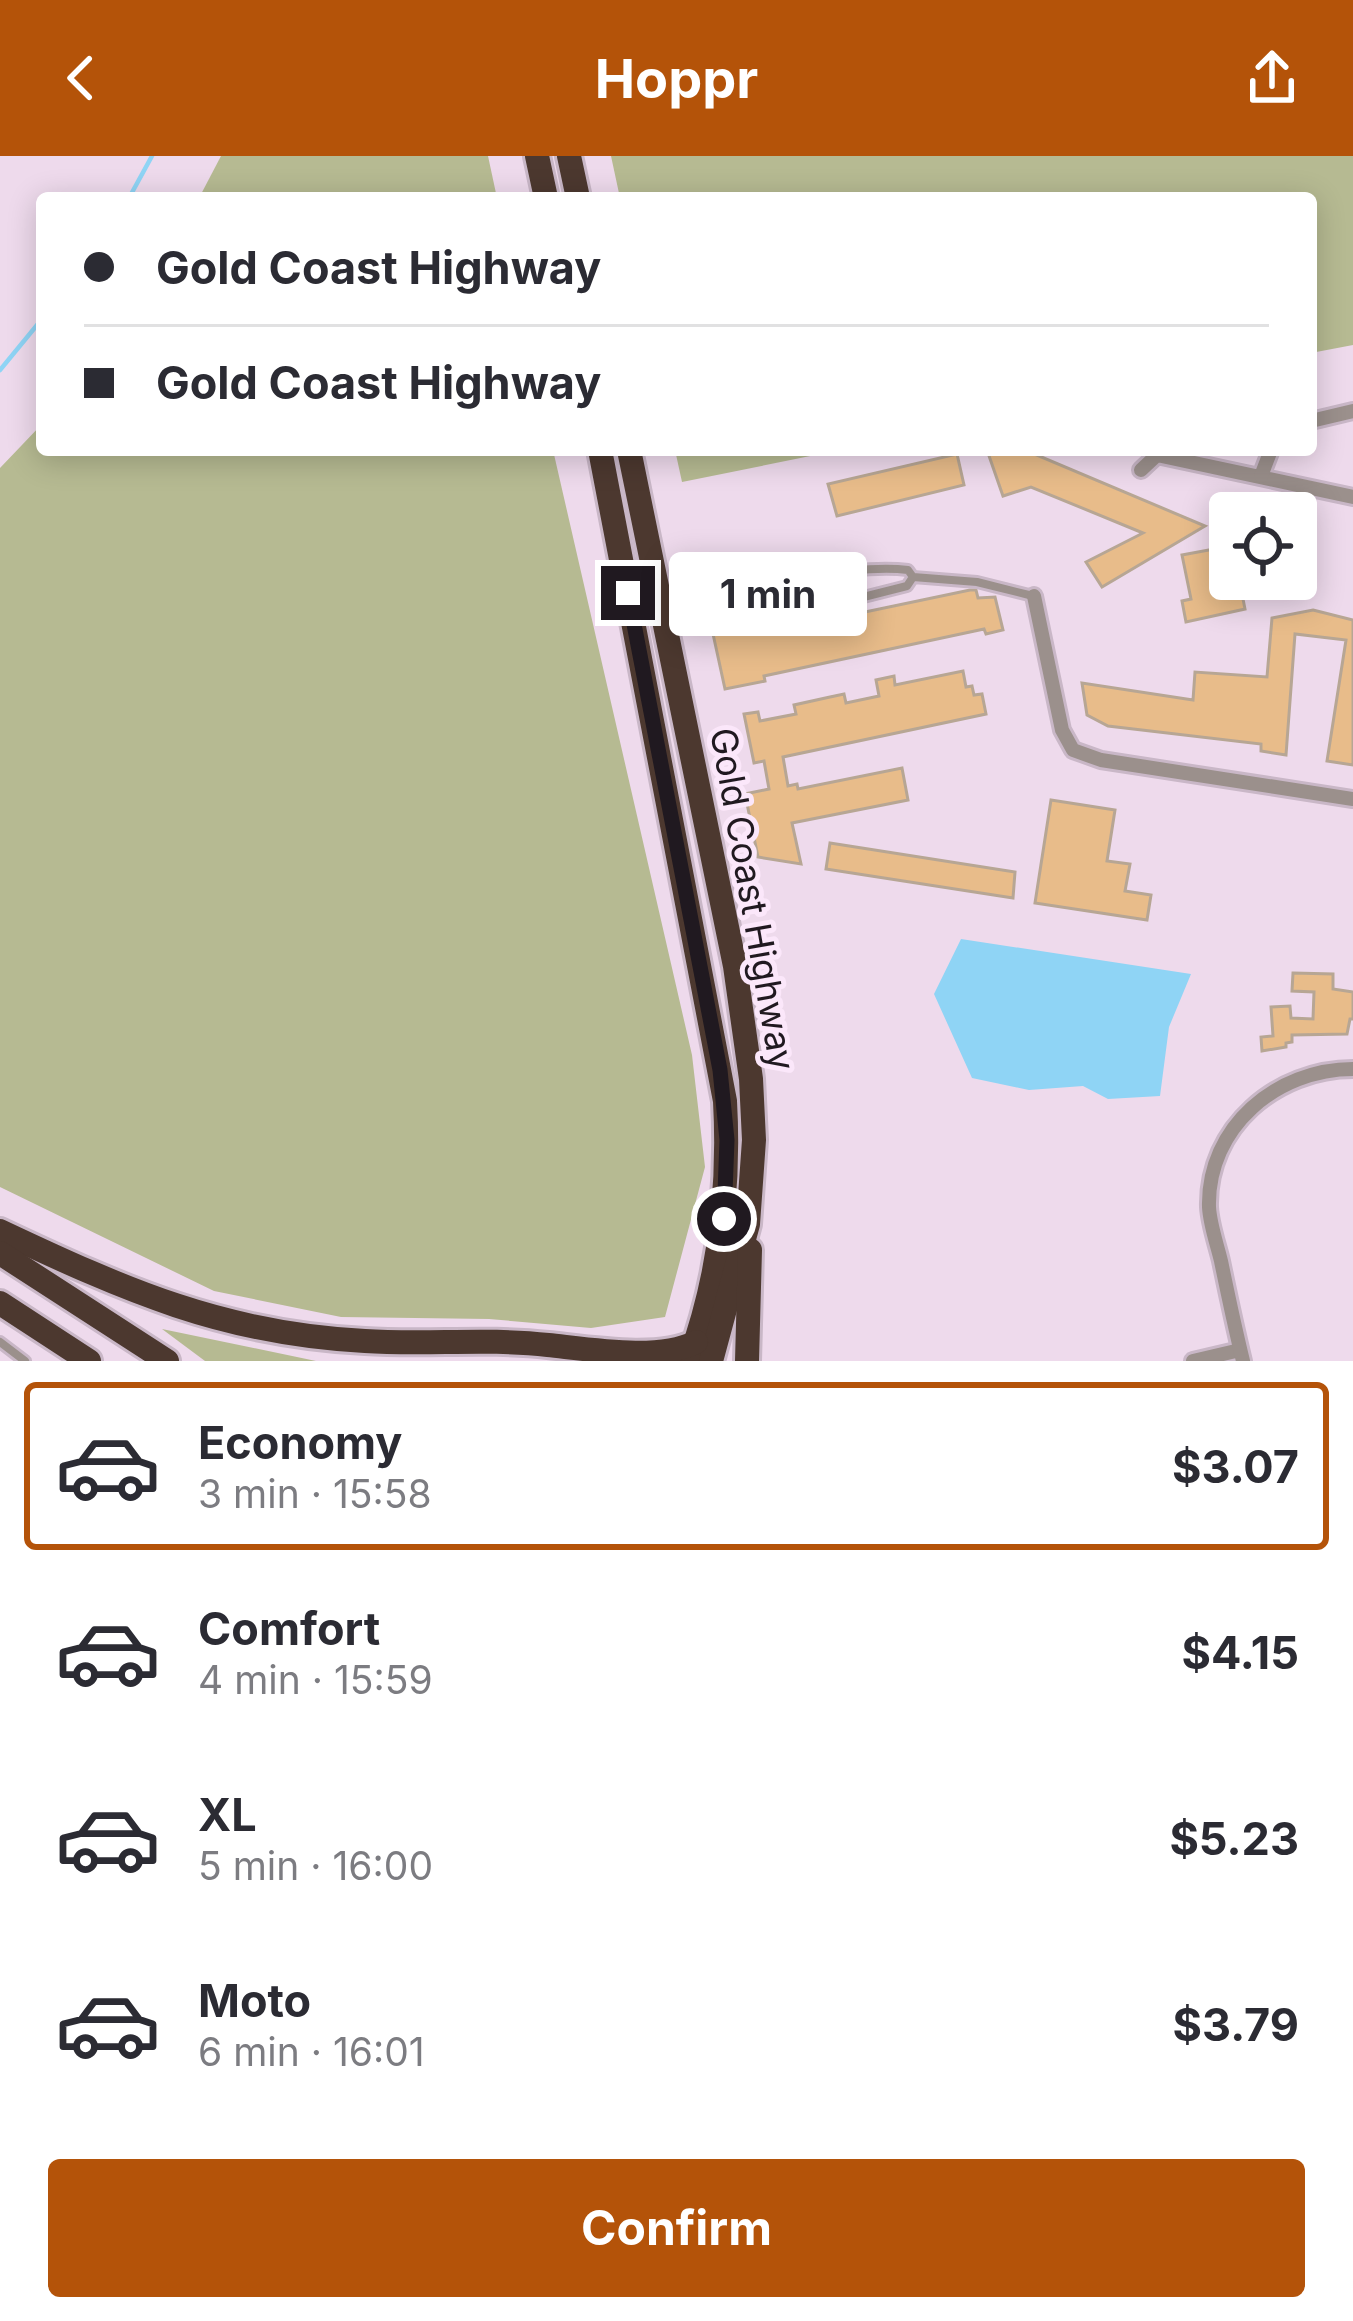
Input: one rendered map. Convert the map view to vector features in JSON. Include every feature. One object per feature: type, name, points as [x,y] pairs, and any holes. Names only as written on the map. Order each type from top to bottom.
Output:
[{"type":"highway","points":[[537,156],[545,192]]},
{"type":"highway","points":[[569,156],[577,192]]},
{"type":"highway","name":"Gold Coast Highway","points":[[601,456],[724,1101],[724,1219],[699,1354]]},
{"type":"highway","name":"Gold Coast Highway","points":[[630,456],[748,1048],[754,1140],[748,1224],[699,1354]]},
{"type":"highway","points":[[726,1361],[748,1224]]},
{"type":"highway","points":[[747,1361],[748,1224]]},
{"type":"highway","points":[[0,1231],[158,1302],[277,1333],[366,1342],[550,1345],[638,1360],[699,1354]]},
{"type":"highway","points":[[0,1253],[166,1361]]},
{"type":"highway","points":[[0,1304],[89,1361]]},
{"type":"highway","points":[[550,1345],[596,1361]]},
{"type":"street","points":[[1317,420],[1353,411]]},
{"type":"street","points":[[1141,470],[1155,456]]},
{"type":"street","points":[[1166,456],[1353,497]]},
{"type":"street","points":[[1261,476],[1268,456]]},
{"type":"street","points":[[1034,596],[1062,730],[1073,750],[1101,760],[1353,799]]},
{"type":"street","points":[[1193,1361],[1242,1355],[1209,1207],[1219,1154],[1233,1126],[1279,1087],[1310,1074],[1353,1069]]},
{"type":"lane","points":[[913,578],[907,586],[820,608],[803,608],[798,601],[799,586],[809,578],[905,569],[913,578],[977,582],[1034,596]]},
{"type":"lane","points":[[0,1342],[25,1361]]},
{"type":"green space","points":[[221,156],[488,156],[496,192],[202,192]]},
{"type":"green space","points":[[611,156],[1353,156],[1353,345],[1317,352],[1317,192],[619,192]]},
{"type":"green space","points":[[36,430],[36,456],[554,456],[692,1055],[705,1167],[665,1317],[591,1328],[489,1319],[341,1317],[214,1291],[0,1187],[0,468]]},
{"type":"green space","points":[[676,456],[810,456],[682,482]]},
{"type":"green space","points":[[162,1329],[316,1361],[205,1361]]},
{"type":"water","points":[[961,939],[1191,974],[1169,1027],[1160,1096],[1108,1099],[1083,1086],[1029,1090],[972,1078],[934,994]]},
{"type":"building","points":[[957,456],[964,485],[837,516],[828,484]]},
{"type":"building","points":[[989,456],[1039,456],[1205,526],[1102,587],[1086,562],[1143,533],[1031,487],[1003,496]]},
{"type":"building","points":[[1209,550],[1209,600],[1243,600],[1245,609],[1186,622],[1182,601],[1191,599],[1182,555]]},
{"type":"building","points":[[769,561],[784,629],[976,590],[978,598],[995,597],[1003,630],[986,634],[984,629],[764,676],[765,681],[725,689],[698,565]]},
{"type":"building","points":[[1313,610],[1353,620],[1353,765],[1327,761],[1346,640],[1295,634],[1286,755],[1261,751],[1261,744],[1108,726],[1087,715],[1082,683],[1193,700],[1195,672],[1267,677],[1272,618]]},
{"type":"building","points":[[963,671],[966,687],[972,686],[974,695],[982,694],[986,714],[783,757],[788,786],[797,784],[798,789],[902,768],[908,800],[792,823],[801,864],[758,857],[745,794],[769,789],[764,761],[754,763],[744,714],[758,712],[760,721],[796,714],[794,705],[830,697],[844,694],[846,703],[879,696],[876,680],[894,676],[895,685]]},
{"type":"building","points":[[1051,800],[1115,810],[1107,861],[1130,864],[1125,891],[1151,895],[1147,920],[1035,903]]},
{"type":"building","points":[[830,843],[1015,872],[1013,898],[826,869]]},
{"type":"building","points":[[1293,973],[1333,974],[1333,989],[1353,992],[1353,1019],[1347,1034],[1292,1035],[1286,1047],[1262,1051],[1261,1037],[1273,1036],[1271,1007],[1290,1006],[1291,1018],[1313,1019],[1314,992],[1292,991]]},
{"type":"waterway","points":[[132,192],[152,156]]},
{"type":"waterway","points":[[0,370],[36,326]]},
{"type":"route","points":[[628,593],[720,1070],[727,1140],[724,1219]]}]
